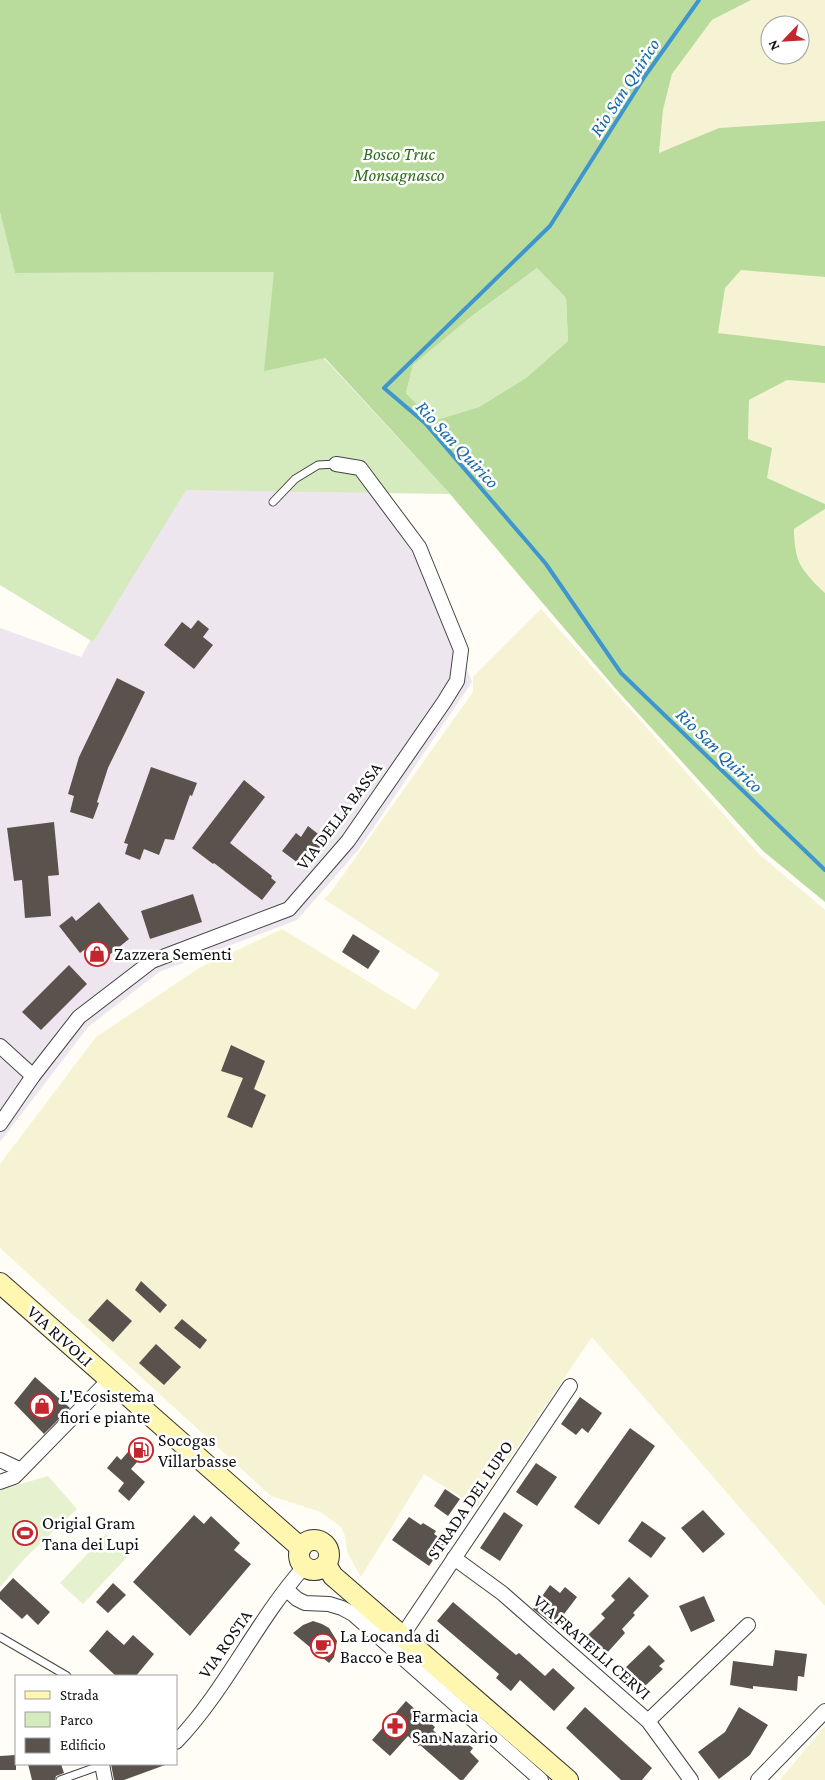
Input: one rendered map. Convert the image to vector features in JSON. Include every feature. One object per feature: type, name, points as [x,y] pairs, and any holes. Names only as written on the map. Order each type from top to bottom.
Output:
[{"type":"street","name":"VIA DELLA BASSA","points":[[0,1124],[33,1076],[79,1017],[152,961],[289,909],[348,841],[444,702],[456,680],[462,650],[419,547],[360,468],[336,464]]},
{"type":"street","points":[[0,1046],[33,1076]]},
{"type":"street","name":"VIA RIVOLI","points":[[0,1283],[109,1380],[302,1558]]},
{"type":"street","points":[[0,1482],[14,1477],[109,1380]]},
{"type":"street","name":"STRADA DEL LUPO","points":[[402,1636],[570,1386]]},
{"type":"street","points":[[0,1460],[21,1470]]},
{"type":"street","points":[[313,1540],[326,1547],[329,1556],[326,1565],[313,1570],[302,1558],[304,1544],[313,1540]]},
{"type":"street","name":"VIA ROSTA","points":[[178,1740],[206,1705],[287,1590],[294,1579],[302,1558]]},
{"type":"street","name":"VIA FRATELLI CERVI","points":[[454,1558],[502,1593],[648,1720],[691,1780]]},
{"type":"street","points":[[326,1565],[333,1576],[568,1780]]},
{"type":"street","points":[[287,1590],[305,1603],[329,1604],[353,1614],[541,1780]]},
{"type":"street","points":[[648,1720],[748,1625]]},
{"type":"street","points":[[758,1780],[825,1711]]},
{"type":"street","points":[[102,1765],[105,1780]]},
{"type":"lane","points":[[273,502],[296,479],[318,465],[336,464]]},
{"type":"lane","points":[[0,1636],[65,1675]]},
{"type":"lane","points":[[60,1780],[99,1765]]},
{"type":"shaded area","points":[[751,0],[825,0],[825,121],[719,128],[659,154],[663,110],[672,74],[712,20]]},
{"type":"shaded area","points":[[741,269],[825,277],[825,346],[717,333],[725,287]]},
{"type":"shaded area","points":[[787,380],[825,383],[825,504],[767,478],[748,439],[749,400]]},
{"type":"shaded area","points":[[341,449],[424,563],[472,682],[359,849],[297,920],[159,972],[88,1027],[0,1142],[0,628],[81,657],[125,580],[176,478]]},
{"type":"shaded area","points":[[825,509],[825,593],[805,573],[794,549],[794,529]]},
{"type":"shaded area","points":[[541,609],[759,854],[825,910],[825,1606],[592,1337],[477,1507],[424,1474],[361,1577],[347,1552],[345,1536],[341,1527],[321,1512],[271,1496],[0,1248],[0,1164],[96,1037],[199,968],[282,929],[415,1010],[440,974],[324,899],[331,892],[473,692],[473,677]]},
{"type":"shaded area","points":[[825,1726],[825,1780],[780,1780]]},
{"type":"green space","name":"Bosco Truc Monsagnasco","points":[[0,0],[751,0],[712,20],[672,74],[663,110],[659,153],[719,128],[825,121],[825,277],[741,270],[725,288],[718,333],[825,346],[825,383],[787,380],[749,400],[748,439],[772,448],[767,478],[825,504],[825,509],[794,529],[794,540],[798,558],[805,572],[825,593],[825,902],[763,851],[615,688],[450,494],[325,358],[264,371],[274,272],[15,273],[0,212]],"holes":[[[537,268],[566,298],[568,341],[526,378],[479,407],[433,421],[406,393],[413,365],[472,316]]]},
{"type":"green space","points":[[0,212],[15,273],[274,272],[324,358],[450,494],[186,490],[93,642],[0,585]]},
{"type":"green space","points":[[537,268],[566,298],[568,341],[526,378],[479,407],[433,421],[406,393],[413,365],[472,316]]},
{"type":"green space","name":"Origial Gram Tana dei Lupi","points":[[48,1476],[77,1509],[25,1558],[0,1587],[0,1490]]},
{"type":"green space","points":[[106,1534],[129,1555],[83,1604],[60,1583]]},
{"type":"building","points":[[198,620],[209,629],[203,637],[213,645],[194,669],[164,645],[182,622],[191,629]]},
{"type":"building","points":[[117,678],[145,692],[108,768],[93,819],[70,812],[74,796],[68,794],[79,757]]},
{"type":"building","points":[[151,767],[197,783],[192,796],[190,795],[174,840],[165,839],[159,855],[144,849],[140,860],[125,854],[128,844],[124,843]]},
{"type":"building","points":[[244,780],[265,797],[230,843],[272,876],[271,878],[276,882],[262,900],[192,848]]},
{"type":"building","points":[[54,822],[59,875],[48,876],[51,916],[25,918],[22,880],[14,881],[7,828]]},
{"type":"building","points":[[308,826],[327,841],[306,869],[282,851],[296,833],[301,837]]},
{"type":"building","points":[[193,894],[202,922],[150,939],[141,911]]},
{"type":"building","points":[[99,902],[129,939],[108,956],[96,941],[80,953],[59,926],[72,916],[76,921]]},
{"type":"building","points":[[353,934],[380,951],[368,969],[342,952]]},
{"type":"building","points":[[69,965],[87,984],[41,1030],[22,1012]]},
{"type":"building","points":[[231,1045],[265,1061],[254,1089],[266,1095],[252,1128],[227,1117],[243,1078],[221,1071]]},
{"type":"building","points":[[141,1281],[167,1305],[160,1313],[135,1290]]},
{"type":"building","points":[[107,1299],[132,1321],[113,1342],[88,1320]]},
{"type":"building","points":[[182,1319],[207,1340],[200,1349],[174,1328]]},
{"type":"building","points":[[156,1344],[181,1367],[164,1385],[139,1363]]},
{"type":"building","name":"L'Ecosistema fiori e piante","points":[[35,1377],[70,1408],[44,1434],[14,1403]]},
{"type":"building","points":[[580,1397],[602,1413],[588,1433],[582,1428],[576,1435],[561,1424]]},
{"type":"building","points":[[630,1428],[655,1446],[599,1525],[574,1507]]},
{"type":"building","points":[[141,1437],[151,1446],[131,1469],[145,1482],[129,1501],[118,1491],[124,1483],[107,1468],[117,1456],[121,1460]]},
{"type":"building","points":[[536,1463],[557,1477],[537,1506],[516,1492]]},
{"type":"building","points":[[445,1489],[460,1499],[448,1516],[434,1506]]},
{"type":"building","points":[[703,1510],[725,1534],[703,1553],[681,1528]]},
{"type":"building","points":[[504,1512],[523,1525],[500,1561],[480,1548]]},
{"type":"building","points":[[194,1515],[204,1524],[211,1516],[240,1543],[234,1550],[251,1564],[190,1636],[133,1582]]},
{"type":"building","points":[[409,1517],[421,1525],[423,1523],[436,1531],[434,1534],[446,1542],[429,1566],[392,1540]]},
{"type":"building","points":[[642,1521],[666,1538],[651,1558],[628,1541]]},
{"type":"building","points":[[629,1577],[649,1596],[633,1613],[635,1615],[622,1629],[625,1633],[607,1653],[588,1635],[605,1618],[601,1614],[615,1600],[611,1596]]},
{"type":"building","points":[[13,1578],[50,1612],[38,1625],[27,1614],[22,1619],[0,1599],[0,1592]]},
{"type":"building","points":[[113,1583],[126,1595],[108,1613],[96,1602]]},
{"type":"building","points":[[550,1585],[560,1593],[565,1587],[577,1597],[555,1626],[533,1609]]},
{"type":"building","points":[[704,1596],[715,1621],[691,1632],[679,1606]]},
{"type":"building","points":[[453,1602],[516,1655],[519,1653],[545,1676],[553,1668],[575,1688],[554,1711],[520,1680],[511,1691],[496,1678],[499,1674],[437,1621]]},
{"type":"building","name":"La Locanda di Bacco e Bea","points":[[313,1621],[329,1628],[337,1641],[334,1657],[329,1663],[293,1633],[303,1625]]},
{"type":"building","points":[[107,1630],[124,1645],[133,1635],[154,1654],[137,1675],[115,1675],[89,1651]]},
{"type":"building","points":[[649,1645],[665,1661],[659,1666],[663,1669],[645,1686],[626,1667]]},
{"type":"building","points":[[775,1650],[807,1654],[804,1677],[798,1676],[797,1691],[753,1686],[753,1689],[730,1685],[733,1661],[773,1666]]},
{"type":"building","points":[[406,1701],[435,1727],[433,1730],[449,1745],[454,1738],[462,1745],[465,1742],[473,1748],[470,1752],[479,1761],[463,1780],[460,1780],[408,1736],[390,1756],[372,1740]]},
{"type":"building","points":[[585,1707],[652,1768],[642,1780],[621,1780],[566,1728]]},
{"type":"building","points":[[739,1707],[768,1725],[750,1755],[719,1779],[698,1752],[725,1732]]},
{"type":"building","points":[[15,1755],[16,1770],[0,1770],[0,1756]]},
{"type":"building","points":[[28,1765],[61,1765],[64,1773],[56,1776],[55,1780],[32,1780]]},
{"type":"building","points":[[111,1765],[165,1765],[124,1780],[114,1780]]},
{"type":"waterway","name":"Rio San Quirico","points":[[699,0],[645,76],[550,226],[384,388],[425,423],[546,564],[621,673],[825,870]]},
{"type":"place","name":"Zazzera Sementi","points":[[97,954]]},
{"type":"place","name":"L'Ecosistema fiori e piante","points":[[42,1406]]},
{"type":"place","name":"Socogas Villarbasse","points":[[141,1450]]},
{"type":"place","name":"Origial Gram Tana dei Lupi","points":[[25,1533]]},
{"type":"place","name":"La Locanda di Bacco e Bea","points":[[323,1646]]},
{"type":"place","name":"Farmacia San Nazario","points":[[395,1726]]}]
